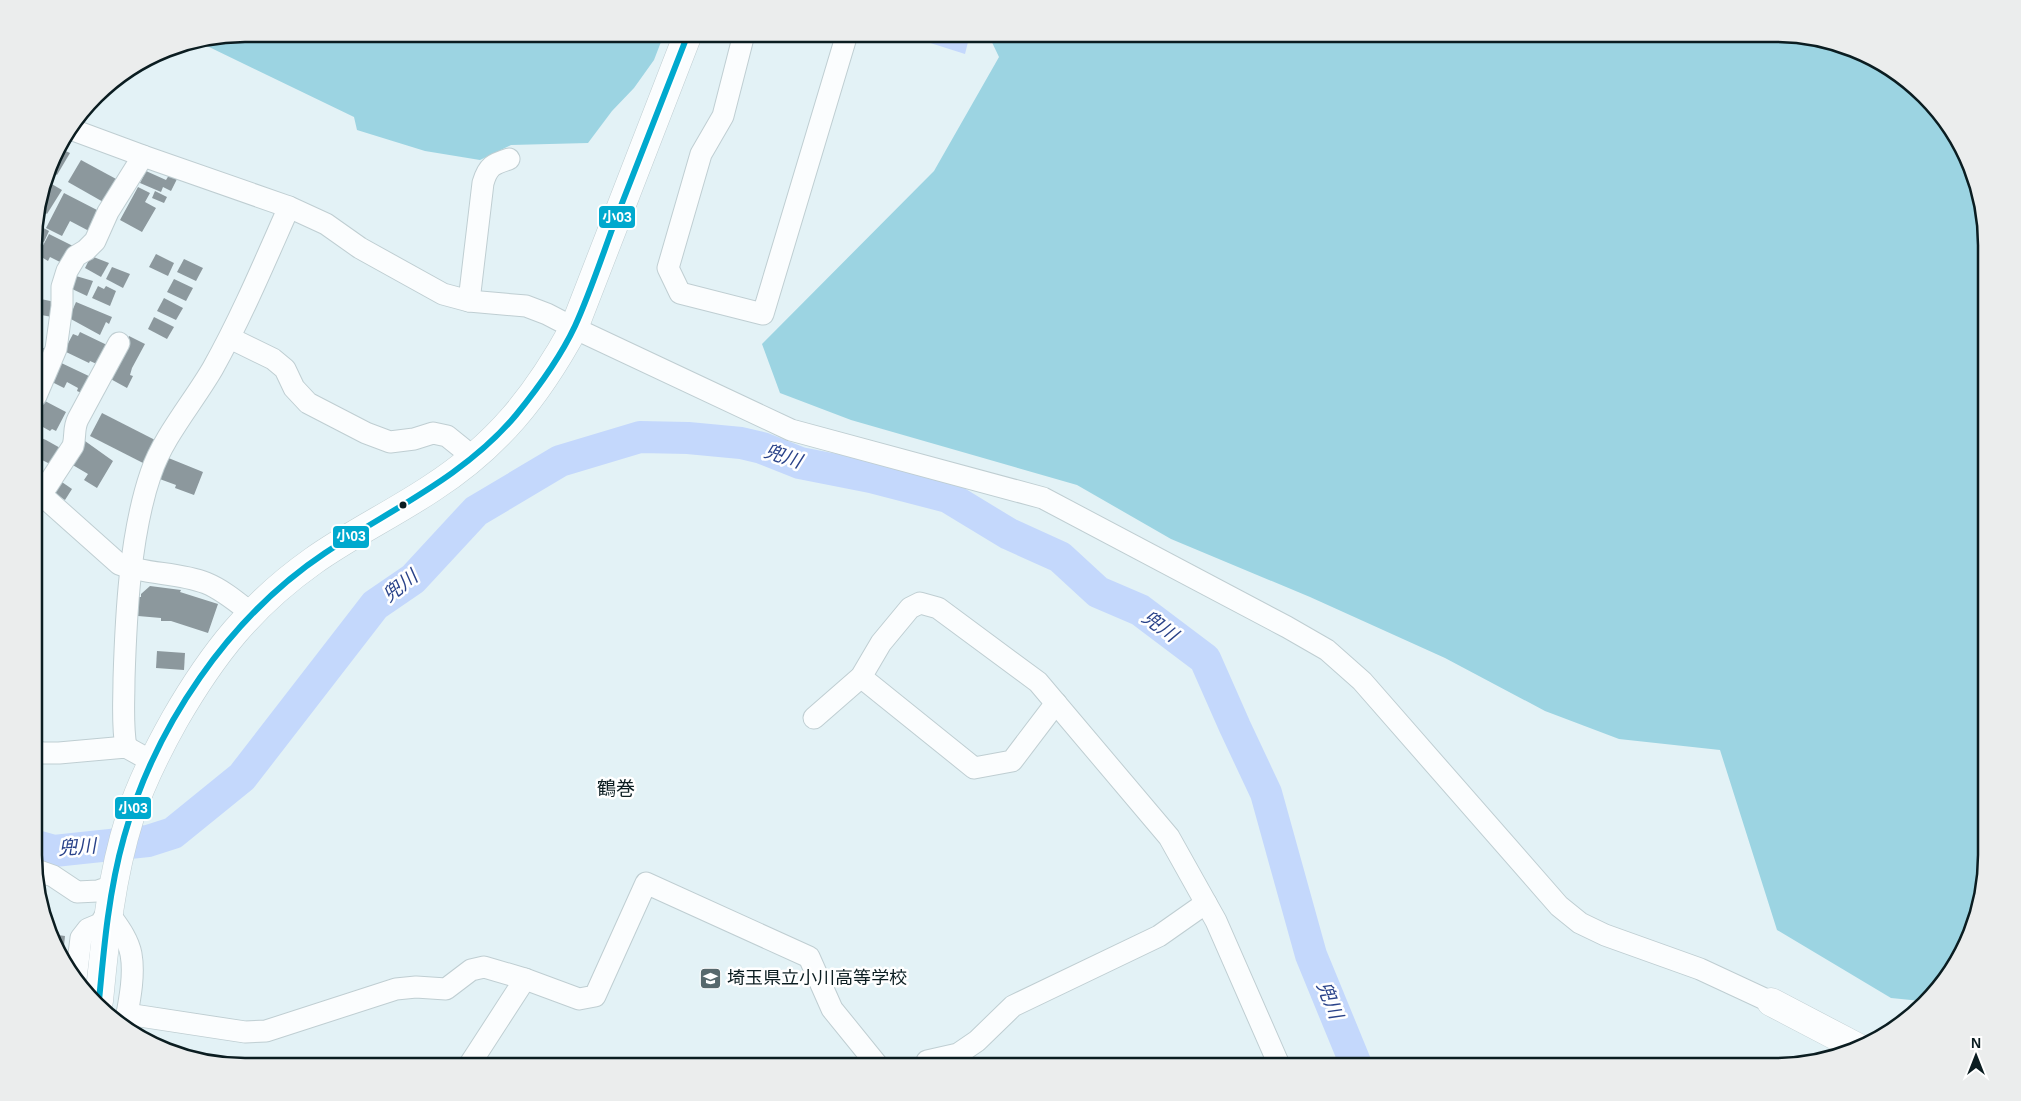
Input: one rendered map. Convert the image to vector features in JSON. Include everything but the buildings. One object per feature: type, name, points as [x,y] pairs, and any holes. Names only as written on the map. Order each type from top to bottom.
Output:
[{"type":"street","points":[[99,996],[108,912],[115,874],[129,819],[150,763],[198,680],[224,643],[279,586],[316,559],[433,488],[473,457],[505,428],[526,404],[553,367],[574,328],[685,42]]},
{"type":"street","points":[[742,42],[723,116],[701,154],[668,268],[680,293],[763,314],[845,42]]},
{"type":"street","points":[[78,132],[289,207],[326,224],[360,248],[443,294],[469,301],[526,306],[547,314],[791,430],[1043,498],[1287,627],[1326,650],[1362,681],[1558,906],[1580,923],[1605,936],[1700,969],[1771,1002],[1851,1044]]},
{"type":"street","points":[[42,382],[56,349],[62,306],[62,287],[67,271],[76,256],[95,241],[108,212],[143,156]]},
{"type":"street","points":[[469,301],[483,182],[486,171],[496,163],[510,159]]},
{"type":"street","points":[[126,747],[123,731],[125,649],[131,569],[142,509],[152,472],[165,446],[230,338],[289,207]]},
{"type":"street","points":[[230,338],[273,359],[285,369],[294,388],[308,403],[366,433],[390,442],[414,439],[433,433],[446,436],[473,457]]},
{"type":"street","points":[[42,488],[73,446],[76,438],[73,428],[119,343]]},
{"type":"street","points":[[42,497],[119,564],[131,569],[177,576],[206,583],[231,596],[251,613]]},
{"type":"street","points":[[814,718],[862,676],[881,643],[910,608],[920,603],[938,608],[1038,682],[1169,837],[1216,921],[1276,1058]]},
{"type":"street","points":[[862,676],[974,768],[1012,761],[1056,703]]},
{"type":"street","points":[[42,753],[126,747],[150,763]]},
{"type":"street","points":[[43,873],[53,876],[77,892],[98,891],[115,874]]},
{"type":"street","points":[[127,1020],[245,1032],[266,1031],[396,989],[416,987],[446,990],[471,970],[484,967],[525,979],[579,999],[595,996],[646,883],[809,957],[832,1009],[872,1058]]},
{"type":"street","points":[[940,1058],[958,1054],[977,1041],[1013,1006],[1159,936],[1206,903]]},
{"type":"street","points":[[77,968],[81,938],[88,929],[100,924],[108,912]]},
{"type":"street","points":[[108,912],[124,935],[131,952],[132,964],[126,1020]]},
{"type":"street","points":[[474,1058],[525,979]]},
{"type":"shaded area","points":[[246,42],[661,42],[654,60],[634,88],[612,111],[588,143],[511,145],[480,160],[425,151],[357,130],[354,117],[207,46]]},
{"type":"shaded area","points":[[927,42],[968,42],[965,54]]},
{"type":"shaded area","points":[[992,42],[1775,42],[1802,44],[1828,49],[1865,63],[1899,84],[1919,102],[1937,122],[1958,156],[1972,193],[1978,232],[1978,869],[1972,908],[1958,945],[1937,979],[1919,999],[1917,1001],[1891,998],[1777,930],[1720,750],[1619,739],[1545,711],[1445,658],[1310,597],[1171,539],[1077,485],[851,420],[780,393],[762,344],[934,171],[999,57]]},
{"type":"waterway","name":"兜川","points":[[42,848],[54,851],[148,841],[173,833],[242,777],[375,605],[413,579],[476,511],[560,461],[640,437],[688,438],[741,443],[762,448],[800,463],[871,477],[948,497],[1009,534],[1060,557],[1098,592],[1140,610],[1205,659],[1266,793],[1311,955],[1353,1058]]},
{"type":"transit line","name":"小03","points":[[99,996],[111,898],[124,837],[155,755],[176,715],[200,677],[227,642],[257,609],[290,579],[325,553],[426,491],[474,457],[496,437],[532,394],[563,350],[581,313],[685,42]]},
{"type":"place","name":"埼玉県立小川高等学校","points":[[711,978]]},
{"type":"district","name":"鶴巻","points":[[616,788]]}]
